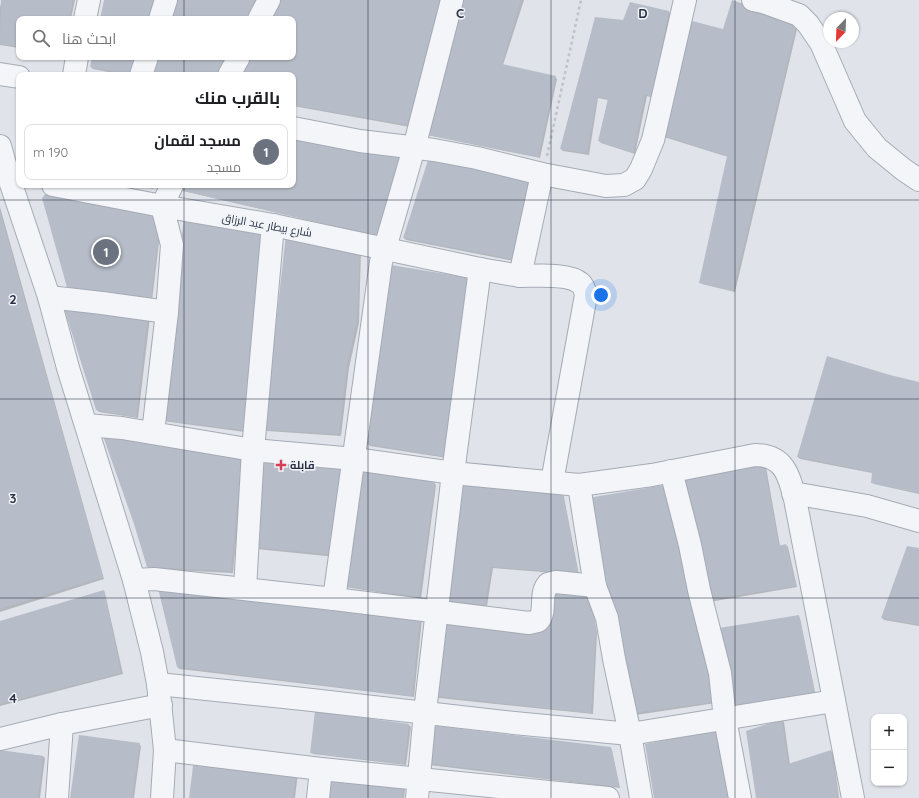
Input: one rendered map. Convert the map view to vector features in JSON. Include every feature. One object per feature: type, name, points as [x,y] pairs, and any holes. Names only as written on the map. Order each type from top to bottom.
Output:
[{"type":"street","points":[[86,16],[89,0]]},
{"type":"street","points":[[161,16],[166,0]]},
{"type":"street","points":[[261,16],[269,0]]},
{"type":"street","points":[[334,599],[355,459],[372,323],[384,248],[414,148],[452,0]]},
{"type":"street","points":[[296,129],[360,141],[434,150],[477,158],[542,174],[606,186],[624,185],[634,179],[641,169],[653,140],[685,0]]},
{"type":"street","points":[[753,0],[763,2],[799,16],[808,24],[821,43],[854,121],[877,148],[919,180]]},
{"type":"street","points":[[75,72],[77,60]]},
{"type":"street","points":[[142,72],[146,60]]},
{"type":"street","points":[[230,72],[236,60]]},
{"type":"street","points":[[0,74],[16,77]]},
{"type":"street","points":[[0,146],[9,177],[50,297],[68,368],[134,580],[152,652],[161,705],[165,750],[162,798]]},
{"type":"street","points":[[520,276],[542,174]]},
{"type":"street","name":"شارع بيطار عبد الرزاق","points":[[69,188],[273,225],[480,270],[520,276],[557,276],[571,279],[580,283],[585,290],[586,295],[552,482]]},
{"type":"street","points":[[153,433],[167,312],[172,244],[162,206],[171,188]]},
{"type":"street","points":[[245,589],[253,450],[273,225]]},
{"type":"street","points":[[418,788],[425,712],[453,473],[480,270]]},
{"type":"street","points":[[50,297],[167,312]]},
{"type":"street","points":[[86,425],[122,428],[253,450],[355,459],[453,473],[579,485],[652,475],[755,455],[762,455],[776,459],[783,466],[788,476],[793,493],[853,798]]},
{"type":"street","points":[[671,471],[720,673],[725,719],[740,798]]},
{"type":"street","points":[[579,485],[595,586],[607,618],[641,798]]},
{"type":"street","points":[[793,493],[867,506],[919,521]]},
{"type":"street","points":[[134,580],[154,579],[535,622],[540,620],[545,589],[548,584],[556,582],[595,586]]},
{"type":"street","points":[[158,684],[425,712],[514,723],[630,734],[834,701]]},
{"type":"street","points":[[0,739],[62,724],[161,705]]},
{"type":"street","points":[[57,798],[62,724]]},
{"type":"street","points":[[165,750],[321,769],[418,788],[608,798]]},
{"type":"street","points":[[318,798],[321,769]]},
{"type":"path","points":[[542,174],[581,0]]},
{"type":"building","points":[[1,0],[73,0],[70,16],[16,16],[16,47],[0,44]]},
{"type":"building","points":[[104,0],[154,0],[149,16],[101,16]]},
{"type":"building","points":[[176,0],[259,0],[251,16],[170,16]]},
{"type":"building","points":[[274,0],[441,0],[408,125],[296,106],[296,72],[236,72],[242,60],[296,60],[296,16],[266,16]]},
{"type":"building","points":[[463,0],[521,0],[502,64],[556,76],[538,157],[424,134]]},
{"type":"building","points":[[732,0],[797,22],[733,291],[699,283],[727,156],[661,135],[692,21],[723,29]]},
{"type":"building","points":[[630,2],[669,11],[652,97],[645,94],[633,153],[598,141],[608,99],[597,97],[587,153],[560,149],[595,17],[623,20]]},
{"type":"building","points":[[91,60],[135,60],[131,72],[115,72],[90,67]]},
{"type":"building","points":[[154,60],[226,60],[220,72],[150,72]]},
{"type":"building","points":[[296,137],[405,158],[383,237],[180,190],[181,188],[296,188]]},
{"type":"building","points":[[429,157],[529,178],[512,259],[403,238]]},
{"type":"building","points":[[51,188],[161,214],[151,300],[68,291],[42,198]]},
{"type":"building","points":[[0,212],[103,577],[0,609]]},
{"type":"building","points":[[184,218],[268,232],[244,430],[159,420]]},
{"type":"building","points":[[286,234],[360,248],[357,321],[347,365],[339,434],[264,430]]},
{"type":"building","points":[[385,264],[476,279],[446,457],[367,444]]},
{"type":"building","points":[[64,308],[148,314],[136,417],[96,410]]},
{"type":"building","points":[[827,356],[919,382],[919,493],[871,483],[872,472],[797,457]]},
{"type":"building","points":[[103,436],[242,453],[231,571],[147,567],[134,524]]},
{"type":"building","points":[[264,458],[349,470],[334,555],[253,547]]},
{"type":"building","points":[[764,464],[779,546],[786,544],[796,586],[706,600],[678,477]]},
{"type":"building","points":[[355,470],[435,482],[419,597],[342,586]]},
{"type":"building","points":[[460,480],[562,489],[578,574],[491,567],[485,605],[443,600]]},
{"type":"building","points":[[670,484],[714,702],[633,713],[618,635],[588,498]]},
{"type":"building","points":[[907,546],[919,548],[919,625],[881,618]]},
{"type":"building","points":[[157,584],[420,617],[412,696],[177,667]]},
{"type":"building","points":[[548,589],[589,595],[596,630],[591,713],[436,696],[444,616],[544,627]]},
{"type":"building","points":[[104,590],[121,673],[0,704],[0,621]]},
{"type":"building","points":[[799,615],[815,695],[733,707],[719,628]]},
{"type":"building","points":[[315,711],[409,724],[404,764],[310,753]]},
{"type":"building","points":[[782,719],[788,764],[831,750],[838,798],[756,798],[746,731]]},
{"type":"building","points":[[430,725],[611,747],[619,787],[426,763]]},
{"type":"building","points":[[717,730],[729,798],[654,798],[645,744]]},
{"type":"building","points":[[79,735],[140,743],[132,798],[70,798]]},
{"type":"building","points":[[0,750],[43,756],[38,798],[0,798]]},
{"type":"building","points":[[194,758],[296,770],[293,798],[189,798]]},
{"type":"building","points":[[326,779],[404,787],[402,798],[324,798]]},
{"type":"place","name":"مسجد لقمان","points":[[106,252]]},
{"type":"place","name":"قابلة","points":[[281,465]]}]
